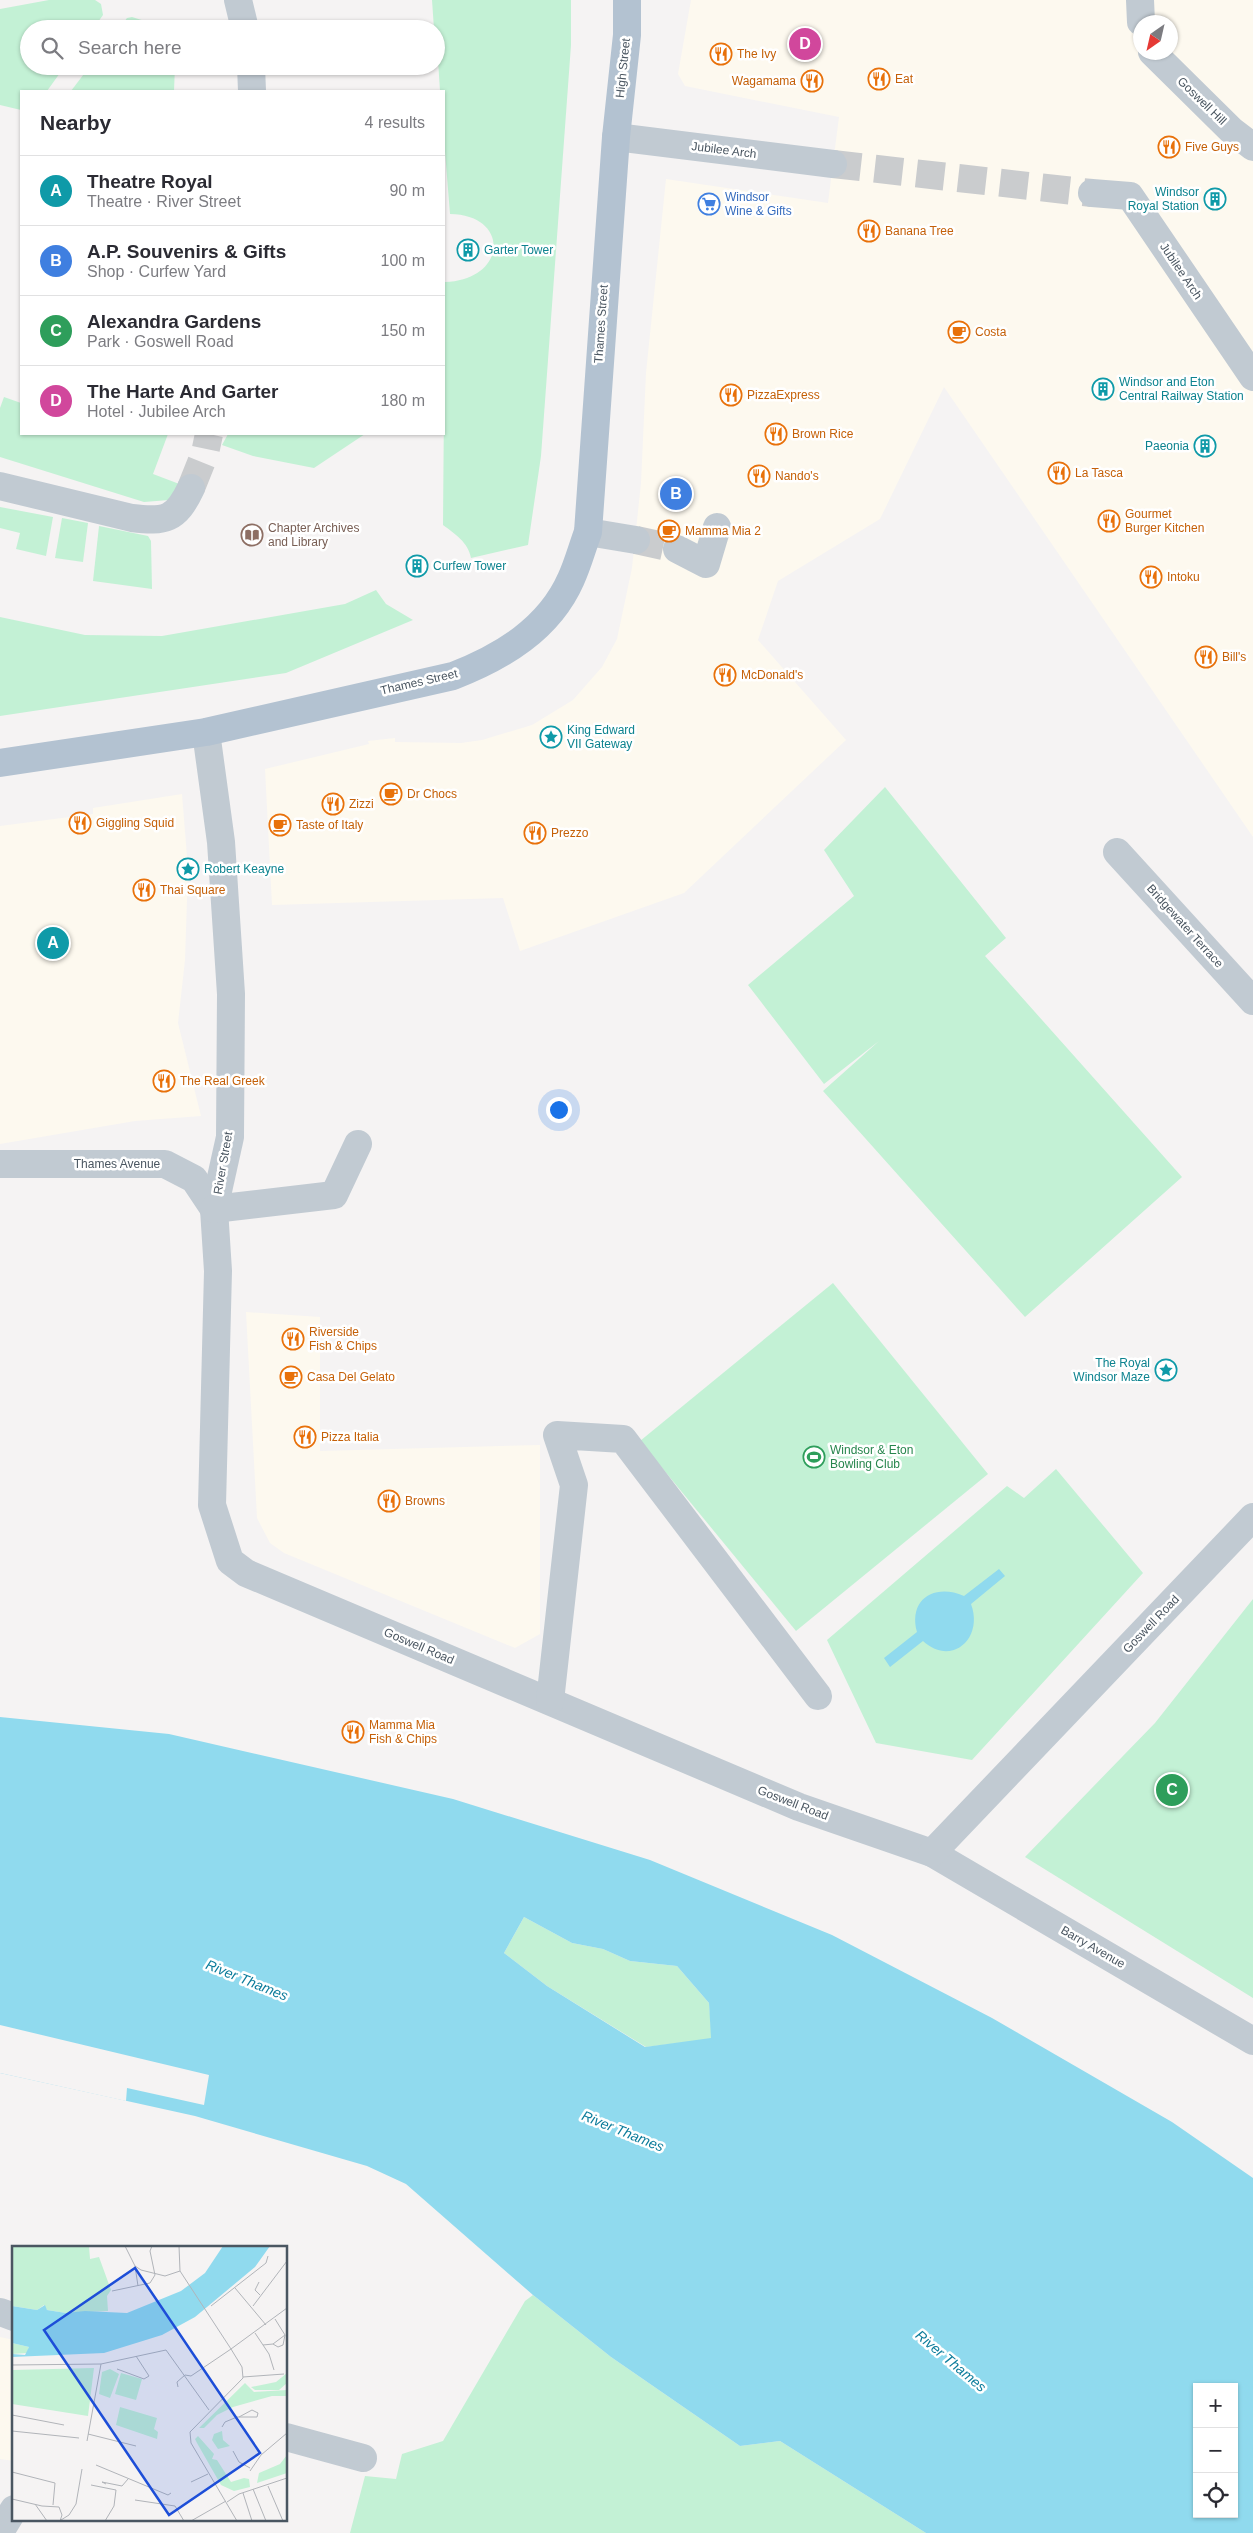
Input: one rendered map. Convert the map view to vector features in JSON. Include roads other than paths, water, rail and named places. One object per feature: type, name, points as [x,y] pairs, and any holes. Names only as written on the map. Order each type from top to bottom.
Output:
[{"type":"main road","name":"High Street","points":[[616,136],[626,35],[627,0]]},
{"type":"main road","name":"Thames Street","points":[[0,763],[206,732],[453,676],[487,663],[525,639],[548,616],[571,580],[588,532],[616,136]]},
{"type":"street","points":[[238,0],[243,20]]},
{"type":"street","points":[[1140,0],[1141,15]]},
{"type":"street","name":"Goswell Hill","points":[[1160,60],[1231,130],[1253,148]]},
{"type":"street","points":[[251,75],[252,90]]},
{"type":"street","name":"Jubilee Arch","points":[[616,136],[833,164]]},
{"type":"street","name":"Jubilee Arch","points":[[1092,193],[1130,196],[1253,377]]},
{"type":"street","points":[[0,486],[132,518],[152,520],[165,520],[176,513],[185,502],[191,488]]},
{"type":"street","points":[[677,549],[706,564],[717,527]]},
{"type":"street","points":[[588,532],[636,540]]},
{"type":"street","name":"River Street","points":[[206,732],[221,842],[231,994],[230,1137],[214,1209],[218,1271],[212,1505],[230,1561]]},
{"type":"street","name":"Bridgewater Terrace","points":[[1117,852],[1253,1001]]},
{"type":"street","points":[[214,1209],[334,1195],[358,1144]]},
{"type":"street","name":"Thames Avenue","points":[[0,1164],[165,1164],[194,1179],[214,1209]]},
{"type":"street","points":[[550,1701],[574,1485],[557,1436],[622,1438],[818,1696]]},
{"type":"street","name":"Goswell Road","points":[[230,1561],[246,1573],[799,1807],[932,1853],[1253,1517]]},
{"type":"street","name":"Barry Avenue","points":[[932,1853],[1253,2041]]},
{"type":"street","points":[[0,2312],[12,2316]]},
{"type":"street","points":[[288,2438],[363,2458]]},
{"type":"street","points":[[0,2532],[12,2512]]},
{"type":"water","points":[[999,1569],[1005,1576],[971,1604],[974,1617],[973,1628],[969,1638],[962,1645],[954,1650],[944,1651],[934,1648],[923,1641],[890,1667],[884,1658],[917,1632],[916,1611],[926,1597],[934,1593],[943,1592],[953,1592],[964,1596]]},
{"type":"water","name":"River Thames","points":[[0,1717],[169,1734],[453,1799],[650,1860],[832,1935],[992,2018],[1172,2122],[1253,2178],[1253,2533],[926,2533],[780,2441],[740,2446],[611,2357],[533,2295],[406,2184],[367,2166],[195,2116],[0,2073]],"holes":[[[524,1917],[572,1943],[603,1949],[630,1961],[677,1966],[709,2003],[711,2038],[645,2047],[547,1986],[504,1953]]]},
{"type":"tunnel","points":[[833,164],[1092,193]]},
{"type":"tunnel","points":[[191,488],[205,453],[209,435]]},
{"type":"tunnel","points":[[636,540],[677,549]]},
{"type":"place","name":"The Harte And Garter","points":[[805,44]]},
{"type":"place","name":"The Ivy","points":[[721,54]]},
{"type":"place","name":"Eat","points":[[879,79]]},
{"type":"place","name":"Wagamama","points":[[812,81]]},
{"type":"place","name":"Five Guys","points":[[1169,147]]},
{"type":"place","name":"Windsor Royal Station","points":[[1215,199]]},
{"type":"place","name":"Windsor Wine & Gifts","points":[[709,204]]},
{"type":"place","name":"Banana Tree","points":[[869,231]]},
{"type":"place","name":"Garter Tower","points":[[468,250]]},
{"type":"place","name":"Costa","points":[[959,332]]},
{"type":"place","name":"Windsor and Eton Central Railway Station","points":[[1103,389]]},
{"type":"place","name":"PizzaExpress","points":[[731,395]]},
{"type":"place","name":"Brown Rice","points":[[776,434]]},
{"type":"place","name":"Paeonia","points":[[1205,446]]},
{"type":"place","name":"La Tasca","points":[[1059,473]]},
{"type":"place","name":"Nando's","points":[[759,476]]},
{"type":"place","name":"A.P. Souvenirs & Gifts","points":[[676,494]]},
{"type":"place","name":"Gourmet Burger Kitchen","points":[[1109,521]]},
{"type":"place","name":"Mamma Mia 2","points":[[669,531]]},
{"type":"place","name":"Chapter Archives and Library","points":[[252,535]]},
{"type":"place","name":"Curfew Tower","points":[[417,566]]},
{"type":"place","name":"Intoku","points":[[1151,577]]},
{"type":"place","name":"Bill's","points":[[1206,657]]},
{"type":"place","name":"McDonald's","points":[[725,675]]},
{"type":"place","name":"King Edward VII Gateway","points":[[551,737]]},
{"type":"place","name":"Dr Chocs","points":[[391,794]]},
{"type":"place","name":"Zizzi","points":[[333,804]]},
{"type":"place","name":"Giggling Squid","points":[[80,823]]},
{"type":"place","name":"Taste of Italy","points":[[280,825]]},
{"type":"place","name":"Prezzo","points":[[535,833]]},
{"type":"place","name":"Robert Keayne","points":[[188,869]]},
{"type":"place","name":"Thai Square","points":[[144,890]]},
{"type":"place","name":"Theatre Royal","points":[[53,943]]},
{"type":"place","name":"The Real Greek","points":[[164,1081]]},
{"type":"place","name":"Riverside Fish & Chips","points":[[293,1339]]},
{"type":"place","name":"The Royal Windsor Maze","points":[[1166,1370]]},
{"type":"place","name":"Casa Del Gelato","points":[[291,1377]]},
{"type":"place","name":"Pizza Italia","points":[[305,1437]]},
{"type":"place","name":"Windsor & Eton Bowling Club","points":[[814,1457]]},
{"type":"place","name":"Browns","points":[[389,1501]]},
{"type":"place","name":"Mamma Mia Fish & Chips","points":[[353,1732]]},
{"type":"place","name":"Alexandra Gardens","points":[[1172,1790]]}]
